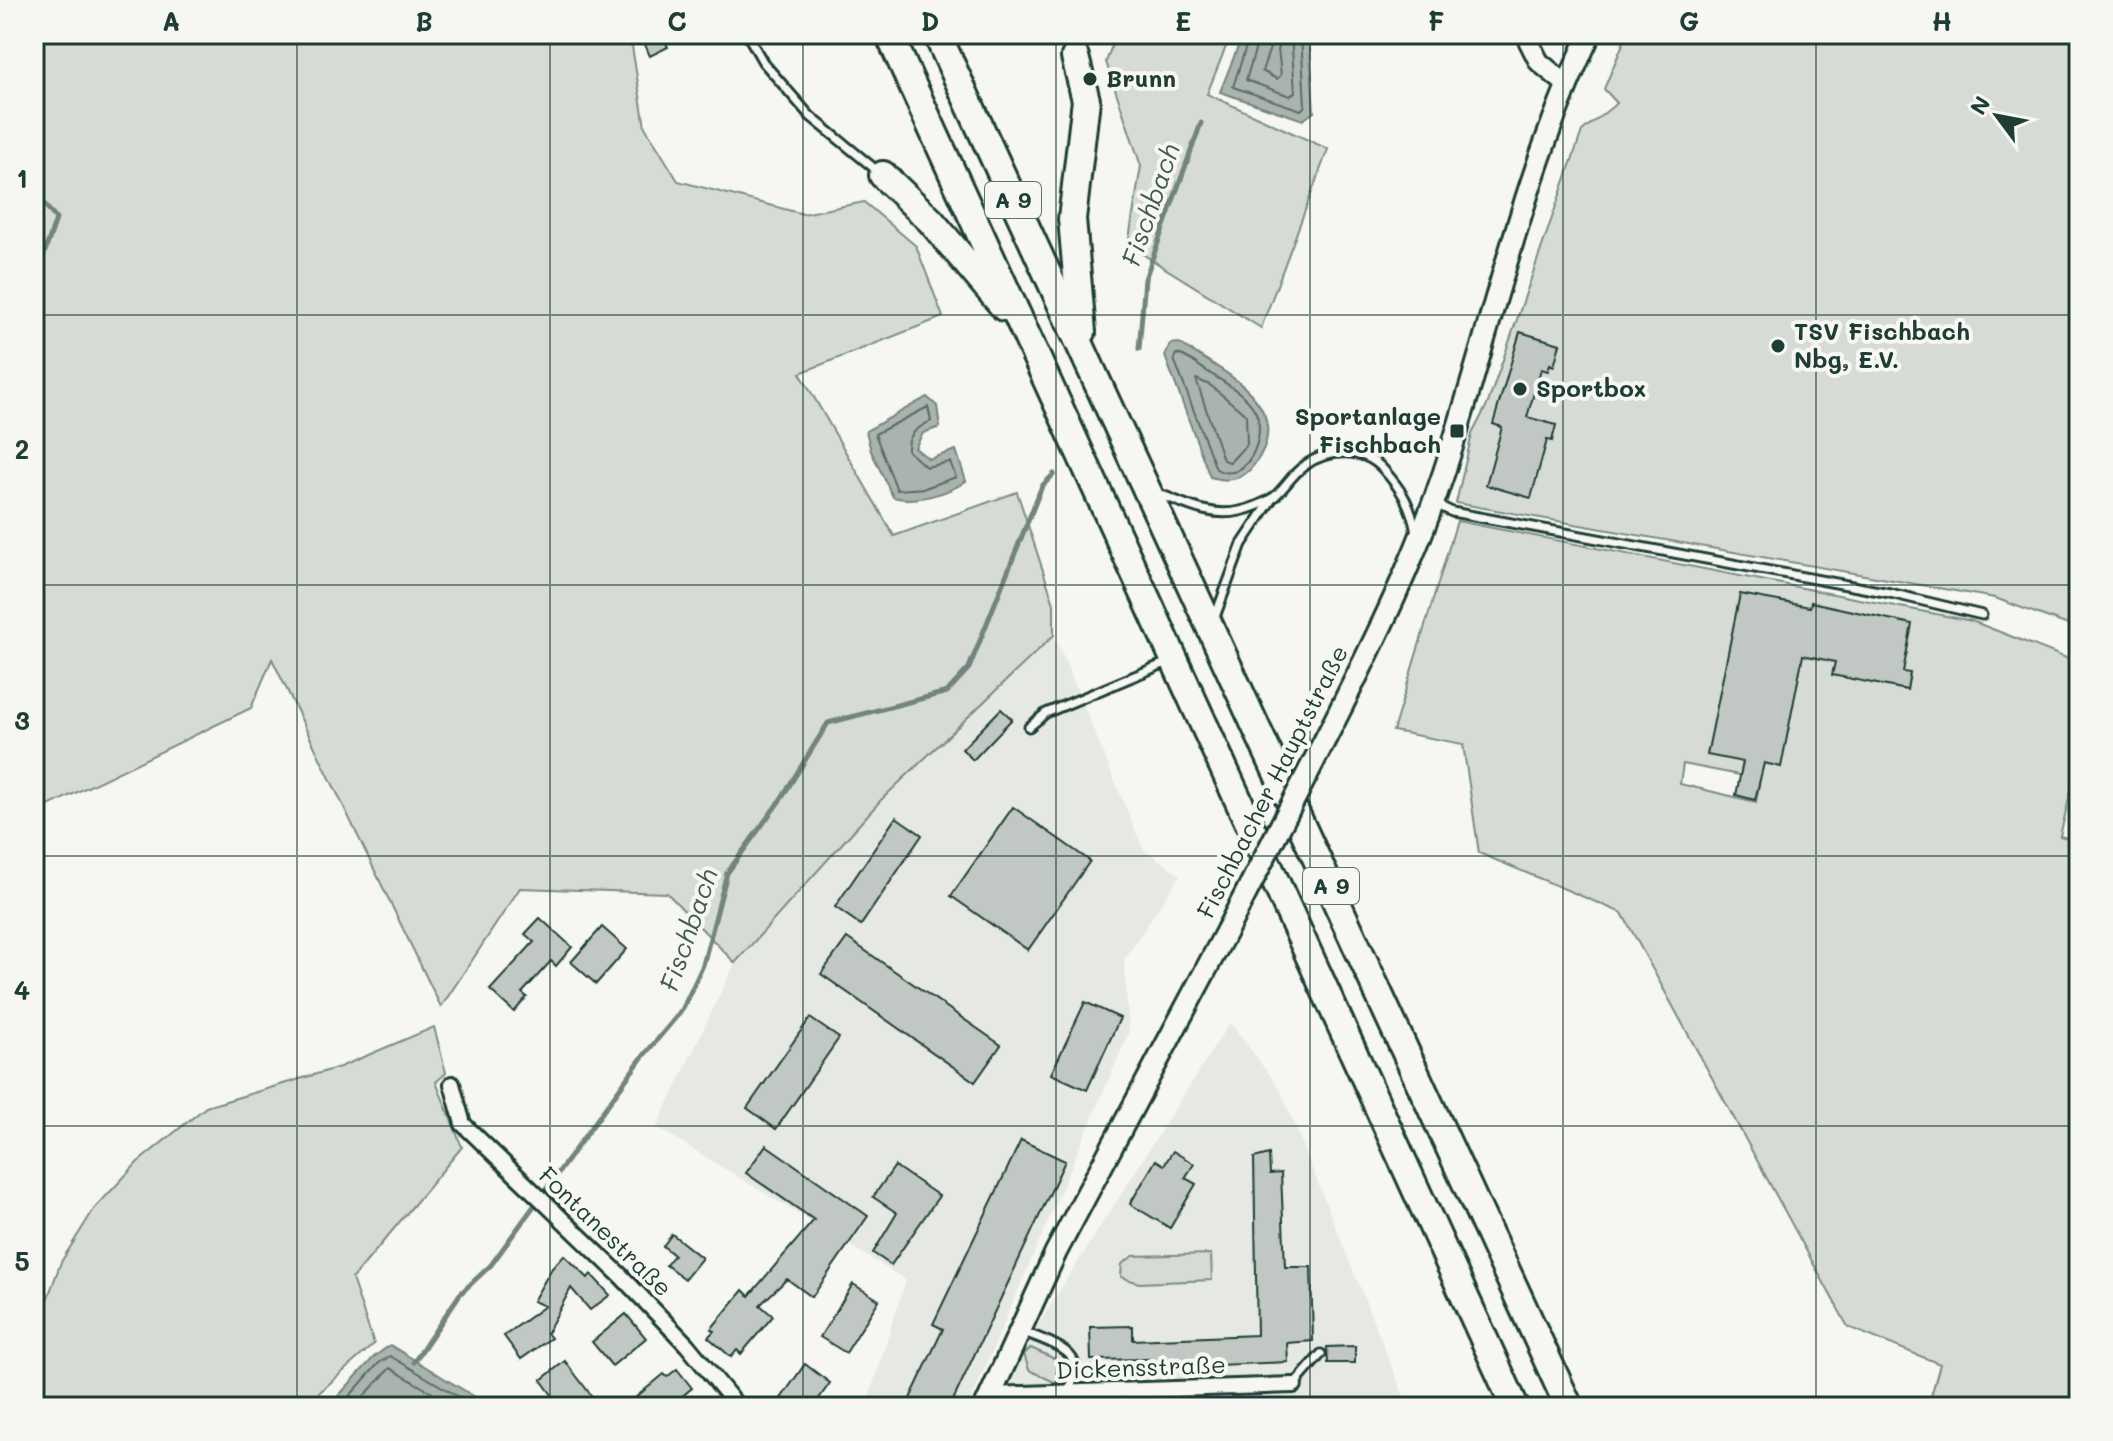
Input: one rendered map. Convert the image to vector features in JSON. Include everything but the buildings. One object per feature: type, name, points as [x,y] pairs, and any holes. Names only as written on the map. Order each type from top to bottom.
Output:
[{"type":"highway","name":"A 9","points":[[889,34],[1515,1407]]},
{"type":"highway","name":"A 9","points":[[937,34],[1569,1407]]},
{"type":"highway","points":[[1070,45],[1086,100],[1072,219],[1074,275],[1088,367]]},
{"type":"highway","points":[[883,175],[931,221],[1026,335]]},
{"type":"main road","name":"Fischbacher Hauptstraße","points":[[988,1401],[1056,1252],[1227,930],[1388,616],[1433,503],[1541,153],[1566,84],[1590,34]]},
{"type":"street","points":[[1525,34],[1539,62],[1566,84]]},
{"type":"street","name":"Fontanestraße","points":[[452,1084],[463,1124],[621,1276],[687,1345],[738,1407]]},
{"type":"street","name":"Dickensstraße","points":[[988,1401],[1067,1392],[1294,1385]]},
{"type":"lane","points":[[747,34],[763,62],[810,116],[883,175]]},
{"type":"lane","points":[[1211,627],[1237,554],[1273,497],[1303,466],[1321,457],[1359,454],[1377,462],[1412,506],[1418,545]]},
{"type":"lane","points":[[1148,489],[1220,514],[1242,511],[1273,497]]},
{"type":"lane","points":[[1433,503],[1452,512],[1890,593],[1982,615]]},
{"type":"lane","points":[[1029,727],[1046,713],[1173,659]]},
{"type":"lane","points":[[1020,1330],[1071,1355],[1077,1365],[1077,1376],[1067,1392]]},
{"type":"lane","points":[[1294,1385],[1321,1354]]},
{"type":"shaded area","points":[[34,34],[630,34],[645,127],[678,181],[803,214],[864,202],[916,246],[943,317],[800,373],[894,536],[1017,492],[1054,604],[1054,635],[881,800],[735,963],[667,893],[520,888],[441,1007],[272,659],[251,708],[34,813]]},
{"type":"shaded area","points":[[1116,34],[1231,34],[1207,94],[1328,149],[1261,328],[1128,245],[1141,166],[1106,62]]},
{"type":"shaded area","name":"TSV Fischbach Nbg, E.V.","points":[[1627,34],[2079,34],[2079,629],[1995,598],[1456,503],[1472,434],[1488,403],[1582,131],[1617,103],[1604,89]]},
{"type":"shaded area","points":[[1457,521],[1972,621],[2079,663],[2079,757],[2060,836],[2079,841],[2079,1407],[1928,1407],[1940,1364],[1848,1327],[1622,913],[1479,853],[1463,744],[1393,731]],"holes":[[[1683,764],[1760,779],[1756,802],[1680,784]]]},
{"type":"shaded area","points":[[1054,635],[1143,849],[1180,875],[1124,960],[1129,1032],[968,1407],[866,1407],[906,1280],[657,1127],[735,963],[881,800]]},
{"type":"shaded area","points":[[1230,1022],[1280,1089],[1408,1407],[1001,1407],[1019,1355]]},
{"type":"shaded area","points":[[434,1027],[446,1073],[436,1082],[462,1147],[352,1279],[374,1344],[303,1407],[34,1407],[34,1336],[61,1262],[94,1209],[138,1162],[206,1107],[340,1067]]},
{"type":"shaded area","points":[[1211,1254],[1212,1280],[1139,1283],[1121,1277],[1122,1264],[1133,1256]]},
{"type":"shaded area","points":[[1031,1348],[1066,1364],[1068,1374],[1065,1381],[1054,1382],[1029,1370],[1024,1354]]},
{"type":"water","points":[[1243,34],[1309,34],[1314,112],[1303,120],[1220,92]]},
{"type":"water","points":[[1179,343],[1233,378],[1261,408],[1267,425],[1265,444],[1254,465],[1239,477],[1228,480],[1210,477],[1165,356],[1170,344]]},
{"type":"water","points":[[927,397],[937,406],[940,427],[923,433],[915,448],[929,459],[956,450],[966,481],[931,496],[911,499],[893,497],[871,451],[866,431]]},
{"type":"water","points":[[390,1345],[488,1405],[328,1407],[374,1357]]},
{"type":"waterway","name":"Fischbach","points":[[1139,349],[1145,279],[1201,123]]},
{"type":"waterway","points":[[34,191],[56,219],[34,284]]},
{"type":"waterway","name":"Fischbach","points":[[414,1362],[460,1294],[491,1265],[641,1059],[682,1010],[703,965],[727,873],[781,799],[828,723],[947,692],[969,668],[1042,486],[1054,474]]},
{"type":"place","name":"Brunn","points":[[1090,79]]},
{"type":"place","name":"TSV Fischbach Nbg, E.V.","points":[[1778,346]]},
{"type":"place","name":"Sportbox","points":[[1520,389]]},
{"type":"place","name":"Sportanlage Fischbach","points":[[1457,431]]}]
